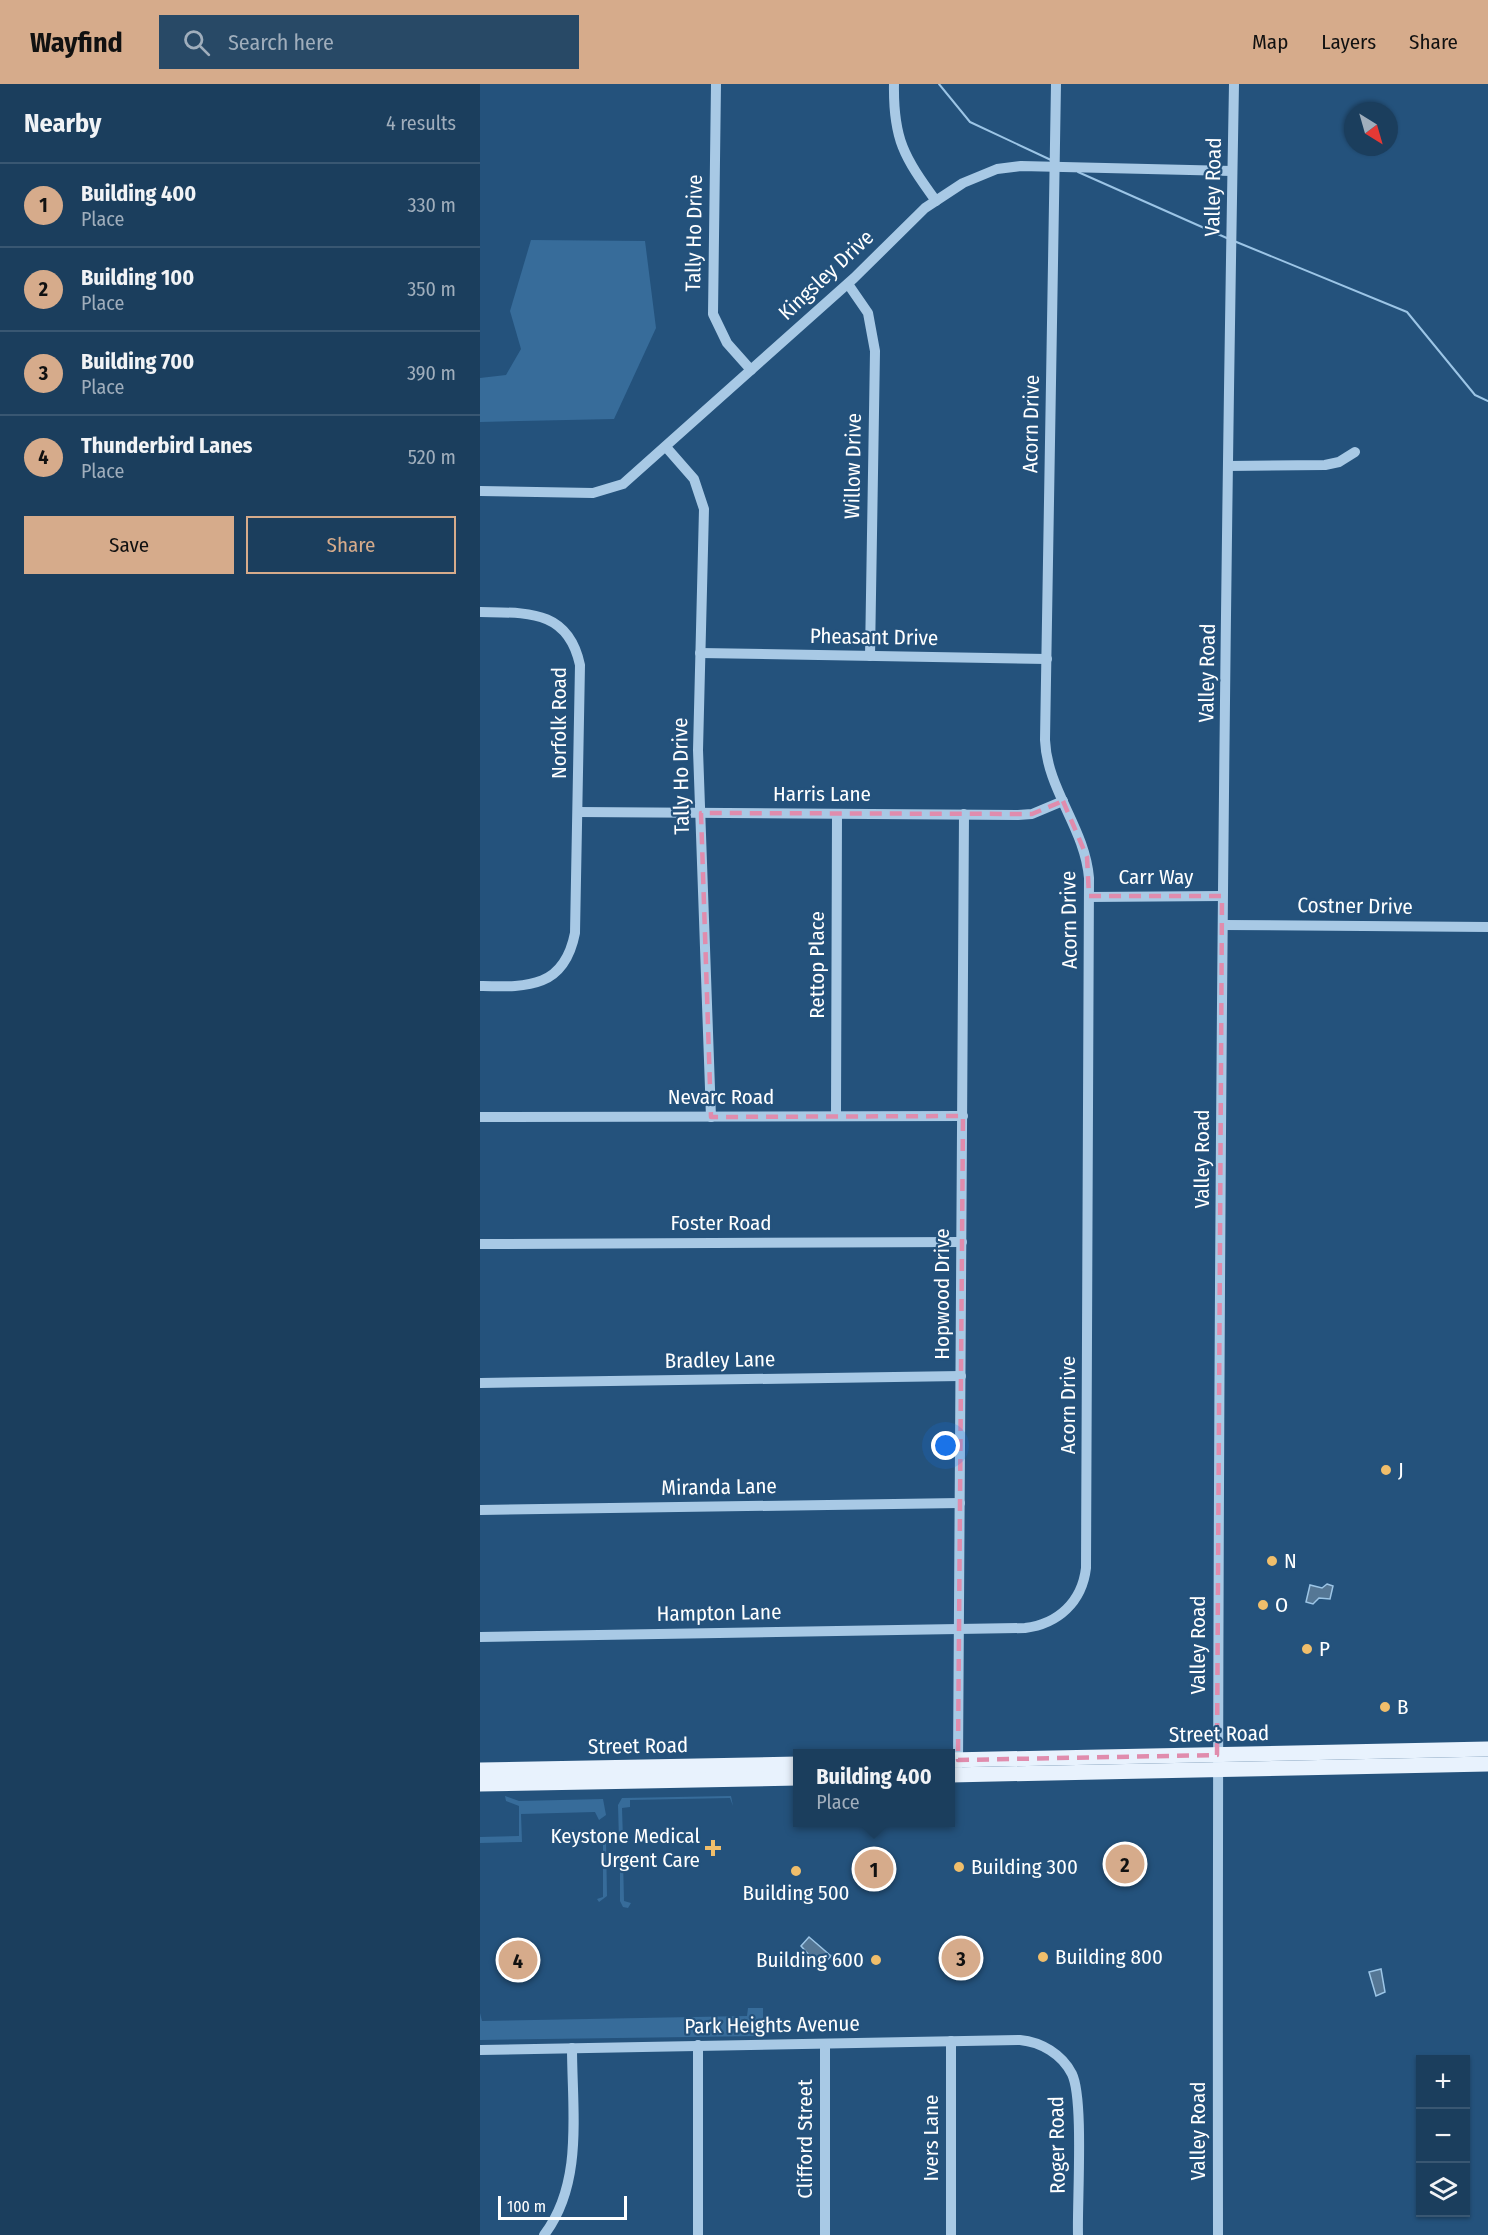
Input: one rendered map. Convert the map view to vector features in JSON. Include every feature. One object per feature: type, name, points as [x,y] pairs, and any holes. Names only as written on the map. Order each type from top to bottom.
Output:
[{"type":"main road","name":"Street Road","points":[[955,1768],[1217,1762],[1488,1749]]},
{"type":"main road","name":"Street Road","points":[[1217,1762],[1488,1764]]},
{"type":"main road","name":"Street Road","points":[[480,1770],[793,1764]]},
{"type":"main road","name":"Street Road","points":[[480,1784],[793,1778]]},
{"type":"street","name":"Tally Ho Drive","points":[[716,84],[713,314],[723,337],[751,370]]},
{"type":"street","points":[[894,84],[894,111],[900,145],[908,161],[936,201]]},
{"type":"street","name":"Acorn Drive","points":[[959,1629],[1025,1628],[1043,1625],[1062,1614],[1071,1605],[1085,1577],[1089,897],[1087,857],[1046,759],[1056,84]]},
{"type":"street","name":"Valley Road","points":[[1218,2235],[1217,1762],[1222,896],[1234,84]]},
{"type":"street","name":"Kingsley Drive","points":[[480,491],[603,492],[627,481],[848,284],[936,201],[963,183],[997,169],[1022,166],[1232,171]]},
{"type":"street","name":"Willow Drive","points":[[848,284],[868,313],[875,351],[870,656]]},
{"type":"street","name":"Tally Ho Drive","points":[[666,447],[694,479],[704,509],[699,750],[711,1117]]},
{"type":"street","points":[[1228,466],[1325,465],[1340,462],[1355,452]]},
{"type":"street","name":"Norfolk Road","points":[[480,612],[530,613],[542,616],[563,629],[573,642],[580,665],[573,946],[563,964],[545,980],[534,985],[480,987]]},
{"type":"street","name":"Pheasant Drive","points":[[700,653],[1047,659]]},
{"type":"street","name":"Harris Lane","points":[[578,812],[1032,814],[1063,801]]},
{"type":"street","name":"Rettop Place","points":[[836,1116],[837,814]]},
{"type":"street","name":"Hopwood Drive","points":[[955,1749],[959,1629],[964,814]]},
{"type":"street","name":"Carr Way","points":[[1089,897],[1222,896]]},
{"type":"street","name":"Costner Drive","points":[[1223,925],[1488,927]]},
{"type":"street","name":"Nevarc Road","points":[[480,1117],[963,1116]]},
{"type":"street","name":"Foster Road","points":[[480,1244],[962,1242]]},
{"type":"street","name":"Bradley Lane","points":[[480,1383],[961,1376]]},
{"type":"street","name":"Miranda Lane","points":[[480,1510],[960,1503]]},
{"type":"street","name":"Hampton Lane","points":[[480,1637],[959,1629]]},
{"type":"street","name":"Park Heights Avenue","points":[[480,2050],[1028,2041],[1046,2048],[1060,2058]]},
{"type":"street","name":"Ivers Lane","points":[[951,2042],[951,2235]]},
{"type":"street","name":"Clifford Street","points":[[825,2044],[825,2235]]},
{"type":"street","points":[[698,2046],[698,2235]]},
{"type":"street","points":[[543,2235],[560,2209],[570,2176],[572,2048]]},
{"type":"street","name":"Roger Road","points":[[1060,2058],[1071,2073],[1077,2092],[1077,2235]]},
{"type":"highlighted area","points":[[1063,801],[1087,857],[1089,896],[1222,896],[1217,1755],[958,1760],[963,1116],[711,1117],[701,813],[1032,814]]},
{"type":"shaded area","points":[[531,240],[645,241],[656,328],[614,419],[480,422],[480,378],[506,375],[521,349],[510,311]]},
{"type":"shaded area","points":[[1327,1584],[1333,1586],[1330,1599],[1319,1598],[1313,1604],[1306,1602],[1310,1585],[1322,1588]]},
{"type":"shaded area","points":[[505,1796],[519,1801],[603,1799],[606,1815],[599,1820],[595,1812],[521,1814],[522,1842],[480,1843],[480,1837],[519,1836],[519,1806],[506,1801]]},
{"type":"shaded area","points":[[731,1796],[733,1806],[730,1798],[630,1800],[630,1807],[622,1808],[623,1840],[630,1843],[624,1844],[619,1840],[618,1805],[622,1798]]},
{"type":"shaded area","points":[[597,1830],[604,1832],[606,1840],[607,1896],[599,1902],[597,1899],[603,1897],[603,1834],[596,1834]]},
{"type":"shaded area","points":[[626,1855],[630,1857],[623,1859],[624,1901],[631,1903],[628,1908],[623,1907],[620,1901],[620,1861]]},
{"type":"shaded area","points":[[809,1937],[831,1956],[820,1967],[801,1946]]},
{"type":"shaded area","points":[[1381,1969],[1385,1992],[1376,1996],[1369,1972]]},
{"type":"shaded area","points":[[748,2008],[763,2008],[763,2036],[480,2040],[480,2013],[482,2021],[747,2016]]},
{"type":"waterway","points":[[939,84],[970,122],[1051,160]]},
{"type":"waterway","points":[[1078,172],[1229,239]]},
{"type":"waterway","points":[[1234,241],[1407,312],[1475,395],[1488,401]]},
{"type":"place","name":"J","points":[[1386,1470]]},
{"type":"place","name":"N","points":[[1272,1561]]},
{"type":"place","name":"O","points":[[1263,1605]]},
{"type":"place","name":"P","points":[[1307,1649]]},
{"type":"place","name":"B","points":[[1385,1707]]},
{"type":"place","name":"Keystone Medical Urgent Care","points":[[713,1848]]},
{"type":"place","name":"Building 100","points":[[1125,1864]]},
{"type":"place","name":"Building 300","points":[[959,1867]]},
{"type":"place","name":"Building 400","points":[[874,1869]]},
{"type":"place","name":"Building 500","points":[[796,1871]]},
{"type":"place","name":"Building 800","points":[[1043,1957]]},
{"type":"place","name":"Building 700","points":[[961,1958]]},
{"type":"place","name":"Thunderbird Lanes","points":[[518,1960]]},
{"type":"place","name":"Building 600","points":[[876,1960]]}]
